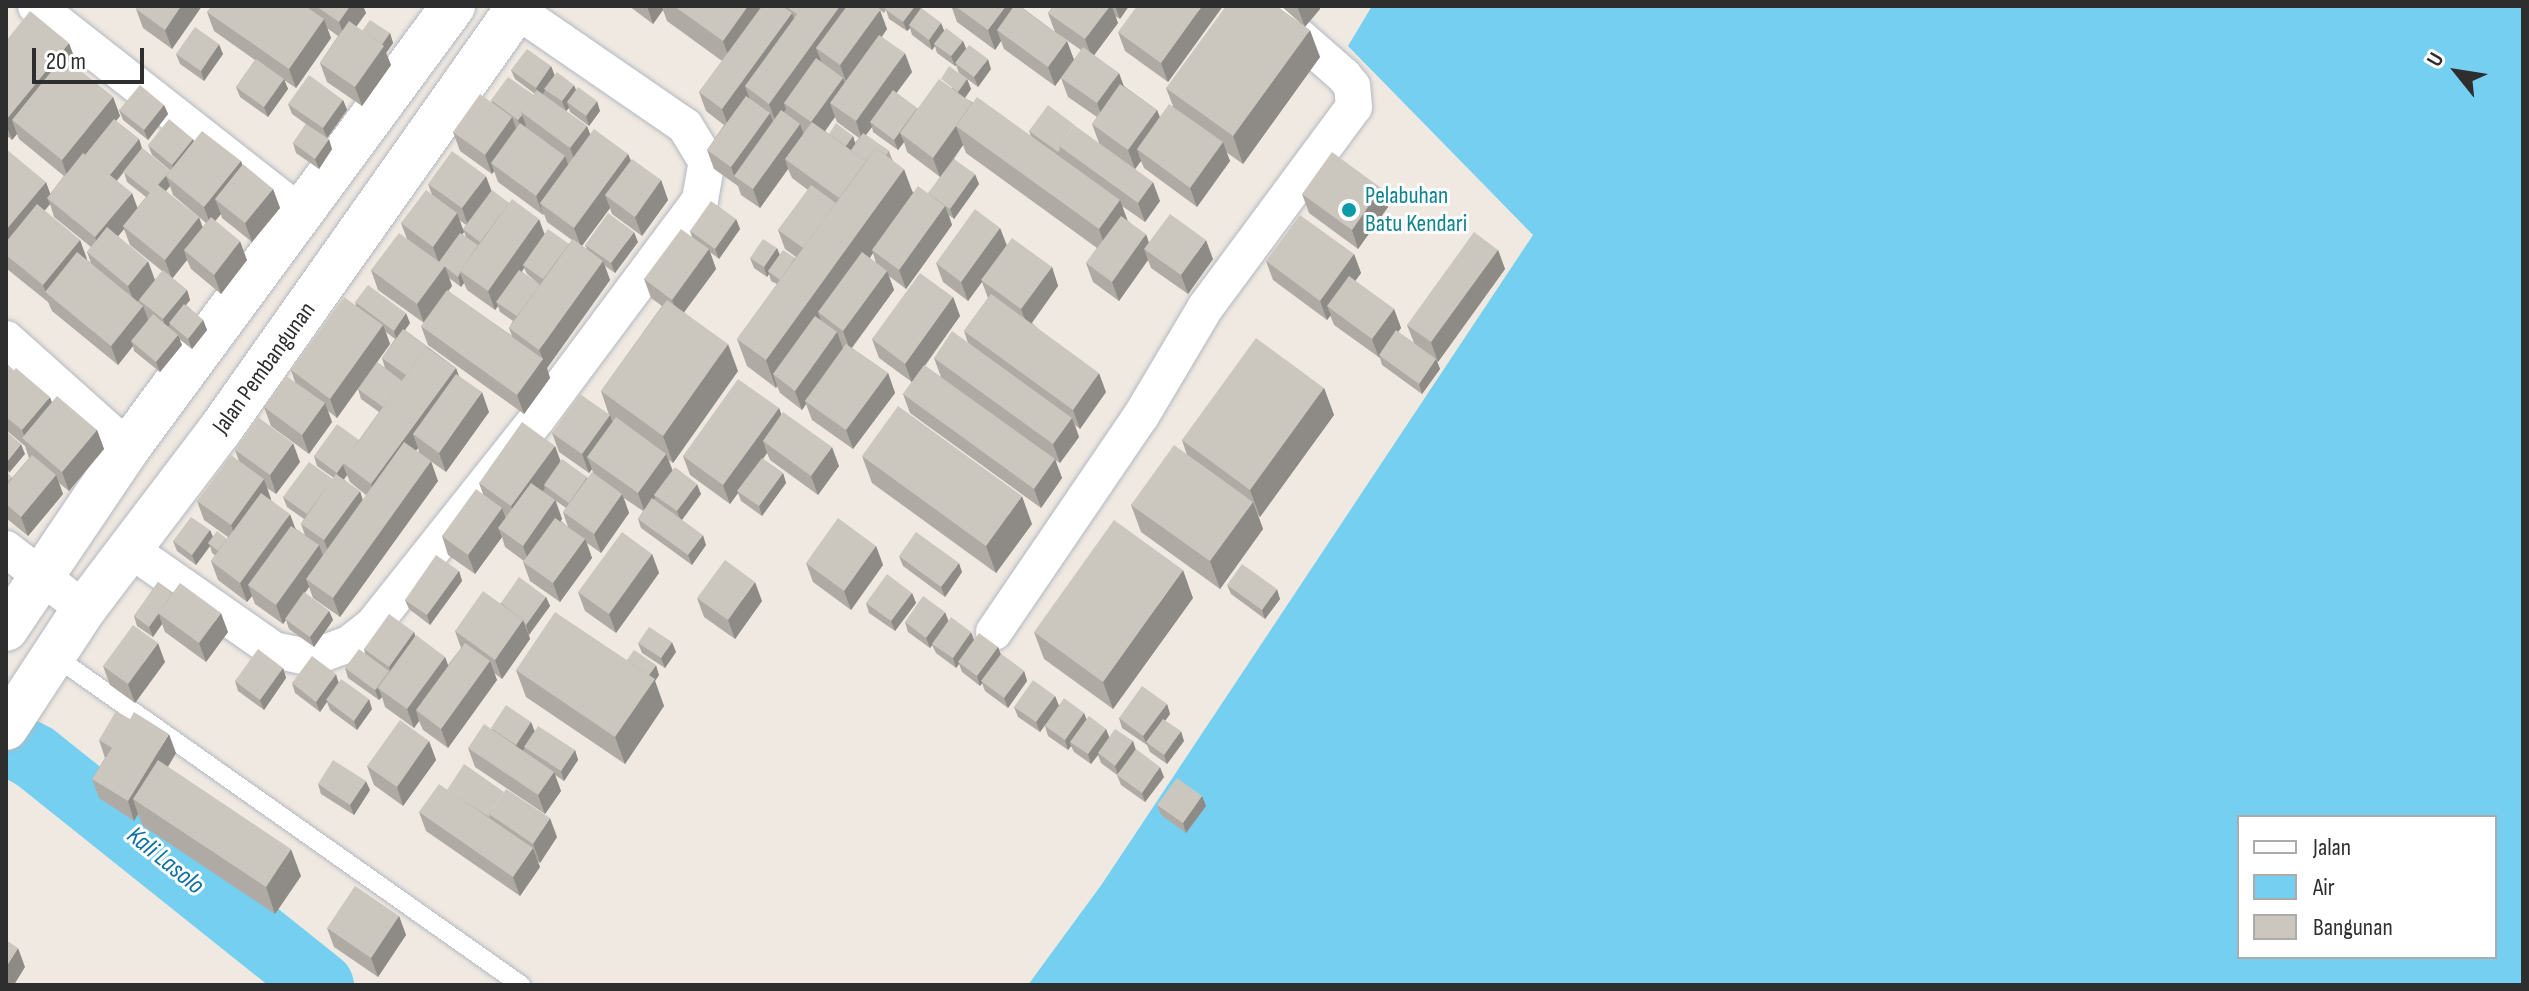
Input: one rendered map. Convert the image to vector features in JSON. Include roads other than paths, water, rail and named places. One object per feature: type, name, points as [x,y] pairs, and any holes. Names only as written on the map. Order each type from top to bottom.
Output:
[{"type":"main road","points":[[6,629],[128,448],[304,216],[453,6]]},
{"type":"main road","name":"Jalan Pembangunan","points":[[17,710],[84,609],[131,550],[517,8]]},
{"type":"street","points":[[36,6],[304,216]]},
{"type":"street","points":[[994,632],[1141,416],[1205,308],[1244,251],[1350,117],[1355,99],[1344,76],[1264,6]]},
{"type":"street","points":[[131,550],[274,650],[311,658],[349,644],[373,625],[498,467],[700,200],[707,162],[685,126],[517,8]]},
{"type":"street","points":[[6,339],[128,448]]},
{"type":"street","points":[[6,549],[84,609]]},
{"type":"lane","points":[[53,655],[521,985]]},
{"type":"water","points":[[1372,6],[2523,6],[2523,985],[1028,985],[1102,884],[1533,235],[1348,46]]},
{"type":"waterway","name":"Kali Lasolo","points":[[6,741],[35,757],[321,985]]},
{"type":"place","name":"Pelabuhan Batu Kendari","points":[[1349,210]]}]
